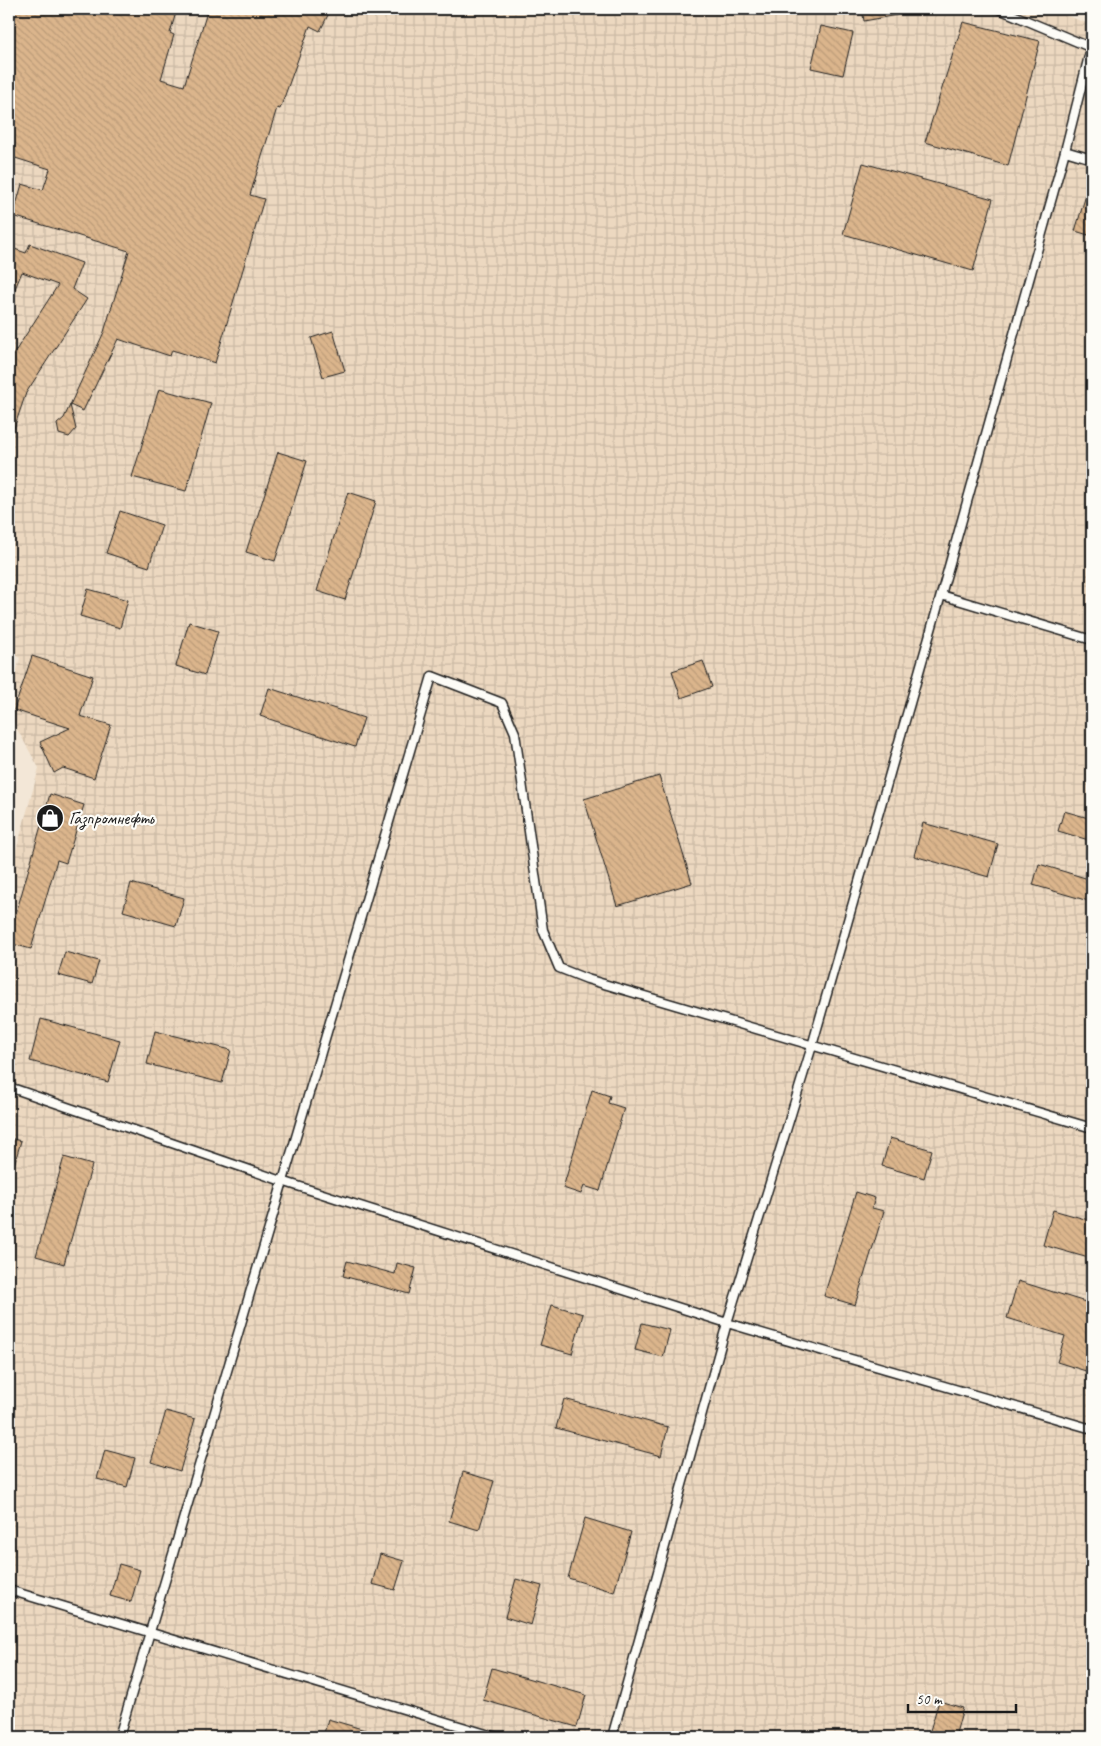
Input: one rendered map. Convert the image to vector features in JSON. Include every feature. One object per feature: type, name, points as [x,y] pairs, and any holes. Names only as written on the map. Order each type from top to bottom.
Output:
[{"type":"lane","points":[[612,1737],[727,1323],[812,1046],[941,595],[1092,48],[999,9]]},
{"type":"lane","points":[[1065,151],[1092,159]]},
{"type":"lane","points":[[941,595],[1092,640]]},
{"type":"lane","points":[[119,1737],[432,676],[502,703],[515,734],[543,930],[559,968],[587,979],[1092,1128]]},
{"type":"lane","points":[[9,1087],[282,1181],[727,1323],[1092,1429]]},
{"type":"lane","points":[[9,1590],[496,1737]]},
{"type":"shaded area","points":[[9,9],[1049,9],[1092,25],[1092,1737],[9,1737],[9,876],[39,768],[9,715],[9,703],[20,658],[9,651]]},
{"type":"building","points":[[9,9],[177,9],[170,33],[174,35],[161,79],[184,86],[208,9],[331,9],[320,31],[310,26],[280,109],[277,108],[250,195],[264,199],[215,363],[172,350],[170,356],[118,339],[83,411],[70,405],[104,332],[129,251],[13,216],[22,184],[43,190],[50,169],[9,156],[9,95],[12,84],[9,84]]},
{"type":"building","points":[[862,9],[897,9],[897,15],[864,21]]},
{"type":"building","points":[[963,22],[1040,41],[1008,166],[925,142]]},
{"type":"building","points":[[821,26],[853,33],[843,75],[811,68]]},
{"type":"building","points":[[863,163],[993,199],[973,271],[843,234]]},
{"type":"building","points":[[1089,185],[1092,185],[1092,236],[1075,231]]},
{"type":"building","points":[[30,244],[82,263],[72,289],[87,299],[26,393],[11,437],[9,437],[9,361],[58,285],[22,272],[9,303],[9,247],[26,253]]},
{"type":"building","points":[[333,331],[345,371],[323,377],[311,338]]},
{"type":"building","points":[[159,389],[211,403],[186,491],[132,477]]},
{"type":"building","points":[[70,405],[76,429],[69,437],[59,434],[57,424],[64,418]]},
{"type":"building","points":[[278,452],[307,461],[275,561],[246,552]]},
{"type":"building","points":[[348,492],[376,501],[345,600],[317,591]]},
{"type":"building","points":[[120,511],[162,525],[149,567],[106,553]]},
{"type":"building","points":[[88,589],[128,600],[120,628],[80,616]]},
{"type":"building","points":[[189,622],[218,631],[205,675],[176,666]]},
{"type":"building","points":[[32,656],[93,676],[80,716],[111,725],[94,778],[63,768],[54,773],[40,742],[70,728],[14,710]]},
{"type":"building","points":[[703,661],[712,687],[681,698],[672,671]]},
{"type":"building","points":[[269,688],[364,718],[355,747],[260,716]]},
{"type":"building","points":[[659,776],[692,883],[617,906],[584,799]]},
{"type":"building","points":[[50,794],[84,805],[66,863],[57,860],[31,949],[9,943],[9,938]]},
{"type":"building","points":[[1064,811],[1092,819],[1092,841],[1058,831]]},
{"type":"building","points":[[923,823],[998,844],[989,877],[914,856]]},
{"type":"building","points":[[1039,864],[1092,880],[1092,902],[1033,885]]},
{"type":"building","points":[[131,883],[184,898],[176,926],[123,911]]},
{"type":"building","points":[[65,952],[99,961],[92,984],[58,975]]},
{"type":"building","points":[[41,1019],[120,1040],[108,1082],[30,1061]]},
{"type":"building","points":[[155,1031],[231,1050],[222,1083],[147,1064]]},
{"type":"building","points":[[592,1090],[610,1096],[608,1103],[624,1108],[600,1191],[584,1186],[581,1194],[563,1188]]},
{"type":"building","points":[[9,1138],[21,1141],[12,1172],[9,1172]]},
{"type":"building","points":[[890,1138],[932,1150],[924,1178],[882,1166]]},
{"type":"building","points":[[64,1157],[92,1165],[64,1264],[36,1256]]},
{"type":"building","points":[[856,1192],[875,1198],[872,1208],[884,1211],[855,1305],[824,1296]]},
{"type":"building","points":[[1053,1210],[1092,1221],[1092,1259],[1043,1245]]},
{"type":"building","points":[[347,1261],[395,1274],[397,1263],[416,1268],[409,1294],[343,1276]]},
{"type":"building","points":[[1018,1281],[1092,1304],[1092,1362],[1089,1372],[1057,1362],[1065,1336],[1007,1318]]},
{"type":"building","points":[[552,1305],[583,1314],[572,1354],[540,1345]]},
{"type":"building","points":[[642,1323],[670,1330],[663,1357],[635,1350]]},
{"type":"building","points":[[564,1399],[668,1427],[661,1456],[556,1428]]},
{"type":"building","points":[[166,1411],[195,1419],[180,1471],[151,1462]]},
{"type":"building","points":[[105,1450],[135,1458],[127,1487],[97,1479]]},
{"type":"building","points":[[463,1472],[494,1481],[479,1530],[449,1521]]},
{"type":"building","points":[[585,1518],[631,1532],[614,1592],[568,1578]]},
{"type":"building","points":[[380,1554],[404,1561],[395,1590],[372,1584]]},
{"type":"building","points":[[119,1564],[140,1570],[131,1602],[110,1596]]},
{"type":"building","points":[[516,1579],[542,1586],[531,1625],[505,1617]]},
{"type":"building","points":[[492,1668],[586,1695],[577,1727],[483,1700]]},
{"type":"building","points":[[939,1701],[963,1708],[955,1737],[928,1737]]},
{"type":"building","points":[[328,1719],[379,1734],[379,1737],[323,1737]]},
{"type":"place","name":"Газпромнефть","points":[[50,818]]}]
